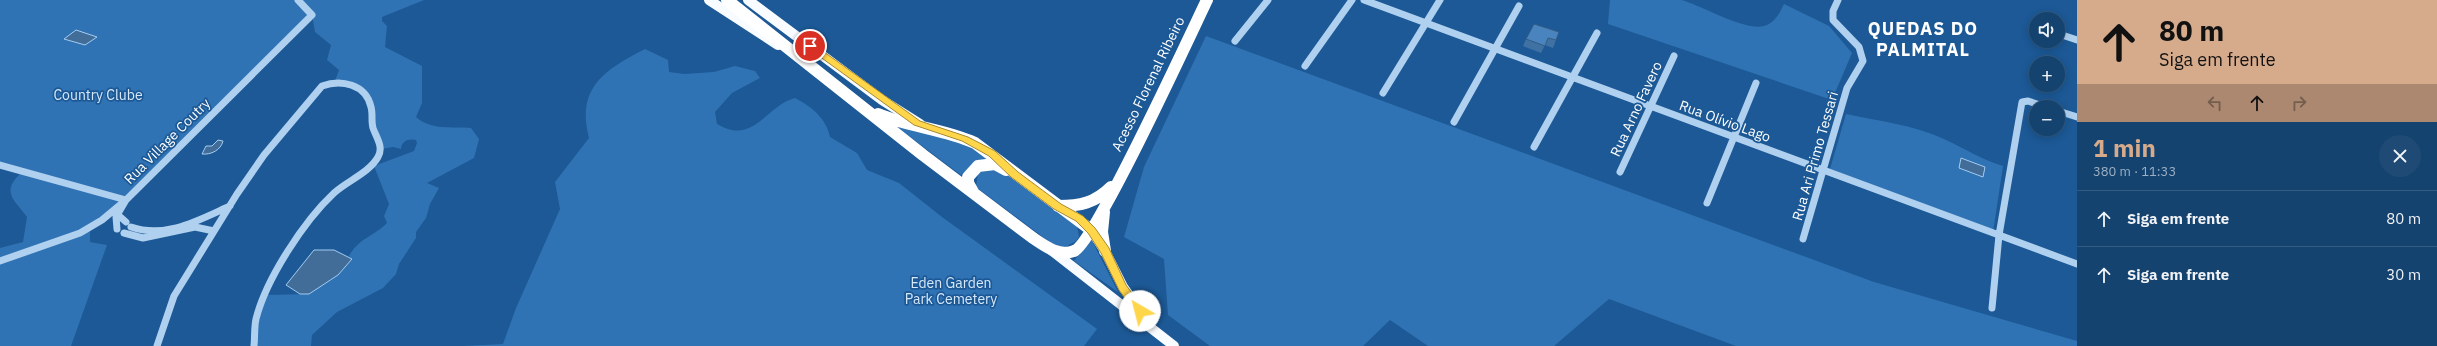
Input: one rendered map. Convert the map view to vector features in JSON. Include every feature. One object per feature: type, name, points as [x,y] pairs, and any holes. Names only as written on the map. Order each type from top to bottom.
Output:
[{"type":"highway","points":[[727,0],[864,108],[1050,250]]},
{"type":"highway","name":"Acesso Florenal Ribeiro","points":[[1050,250],[1068,253],[1075,251],[1084,242],[1105,209],[1116,182],[1207,0]]},
{"type":"highway","points":[[864,108],[890,120],[931,129],[965,139],[980,146],[992,154],[1014,174],[1057,206],[1079,219],[1091,230]]},
{"type":"highway","points":[[973,192],[968,183],[968,177],[978,166],[994,164],[1014,174]]},
{"type":"highway","name":"Acesso Florenal Ribeiro","points":[[1057,206],[1089,204],[1103,196],[1116,182]]},
{"type":"highway","points":[[1105,209],[1102,232],[1105,251]]},
{"type":"main road","points":[[709,0],[767,39],[805,60]]},
{"type":"main road","points":[[748,0],[882,100],[917,123],[931,129]]},
{"type":"main road","points":[[1091,230],[1105,251],[1123,287],[1157,333]]},
{"type":"main road","points":[[1050,250],[1174,346]]},
{"type":"street","name":"Rua Village Coutry","points":[[0,261],[80,233],[102,220],[126,200],[312,15],[298,0]]},
{"type":"street","points":[[1236,41],[1268,0]]},
{"type":"street","points":[[1305,66],[1352,0]]},
{"type":"street","name":"Rua Olívio Lago","points":[[1364,0],[2077,264]]},
{"type":"street","points":[[1383,93],[1440,0]]},
{"type":"street","name":"Rua Ari Primo Tessari","points":[[1803,240],[1847,88],[1863,61],[1859,47],[1833,20],[1833,11],[1838,0]]},
{"type":"street","points":[[1454,122],[1519,6]]},
{"type":"street","points":[[1534,147],[1597,33]]},
{"type":"street","points":[[2065,36],[2077,40]]},
{"type":"street","name":"Rua Arno Favero","points":[[1620,172],[1674,56]]},
{"type":"street","points":[[157,346],[174,296],[214,231],[264,155],[322,86],[335,81],[343,81],[364,93],[371,104],[372,124],[381,149],[379,156],[373,163],[333,193],[286,257],[264,294],[259,309],[254,346]]},
{"type":"street","points":[[1708,202],[1756,83]]},
{"type":"street","points":[[1992,308],[1999,235],[2022,102],[2029,101]]},
{"type":"street","points":[[2065,113],[2077,117]]},
{"type":"street","points":[[0,165],[126,200],[117,214],[115,224],[117,229]]},
{"type":"street","points":[[117,214],[128,224],[147,232],[157,232],[201,219],[230,206]]},
{"type":"street","points":[[124,233],[143,238],[155,237],[195,227],[214,231]]},
{"type":"green space","name":"Country Clube","points":[[0,0],[424,0],[382,17],[382,21],[387,26],[385,47],[422,66],[422,103],[416,117],[435,126],[471,128],[479,139],[474,158],[427,183],[439,188],[430,204],[426,218],[416,232],[416,238],[399,264],[396,274],[383,288],[337,312],[312,335],[311,346],[254,346],[264,295],[309,294],[338,275],[352,259],[349,256],[357,245],[387,223],[384,216],[389,204],[374,166],[414,151],[417,143],[416,140],[411,139],[402,144],[401,149],[393,147],[381,149],[364,93],[335,81],[339,70],[327,60],[331,45],[315,32],[312,15],[150,178],[90,228],[90,242],[107,245],[71,346],[0,346],[0,248],[23,242],[27,217],[14,200],[10,190],[15,179],[22,172],[0,165]]},
{"type":"green space","points":[[1610,0],[1681,0],[1736,22],[1759,27],[1767,25],[1773,21],[1784,4],[1829,26],[1852,53],[1832,100],[1608,24]]},
{"type":"green space","points":[[1206,36],[1874,282],[2077,341],[2077,346],[1736,346],[1609,299],[1554,346],[1428,346],[1390,320],[1363,346],[1210,346],[1168,315],[1164,259],[1124,237],[1144,167]]},
{"type":"green space","name":"Eden Garden Park Cemetery","points":[[645,49],[668,60],[669,72],[684,74],[714,72],[735,66],[755,71],[760,78],[732,93],[715,112],[717,124],[730,130],[750,128],[785,102],[795,98],[807,105],[822,119],[830,137],[857,153],[867,170],[899,183],[942,217],[1097,329],[1084,346],[463,346],[503,344],[516,308],[560,209],[555,182],[589,138],[586,121],[586,106],[590,93],[606,73]]},
{"type":"green space","points":[[1846,114],[1921,130],[2003,166],[1993,232],[1830,169]]},
{"type":"green space","points":[[899,126],[947,136],[993,158],[978,162],[961,175],[897,127]]},
{"type":"green space","points":[[989,167],[1005,172],[1077,226],[1079,237],[1076,241],[1067,246],[1059,246],[1051,243],[976,187],[978,173]]},
{"type":"green space","points":[[1091,239],[1118,292],[1074,261]]},
{"type":"shaded area","points":[[76,30],[97,37],[85,45],[64,39]]},
{"type":"shaded area","points":[[218,140],[223,141],[218,149],[212,153],[202,154],[206,146],[212,146]]},
{"type":"shaded area","points":[[1961,158],[1985,167],[1983,177],[1959,168]]},
{"type":"shaded area","points":[[314,250],[334,250],[352,259],[338,275],[309,294],[300,294],[286,285]]},
{"type":"building","points":[[1534,24],[1559,32],[1556,40],[1548,38],[1545,46],[1526,39]]},
{"type":"district","name":"QUEDAS DO PALMITAL","points":[[1923,38]]},
{"type":"route","points":[[810,46],[882,100],[917,123],[931,129],[952,134],[980,146],[1057,206],[1079,219],[1091,230],[1105,251],[1123,287],[1140,311]]}]
